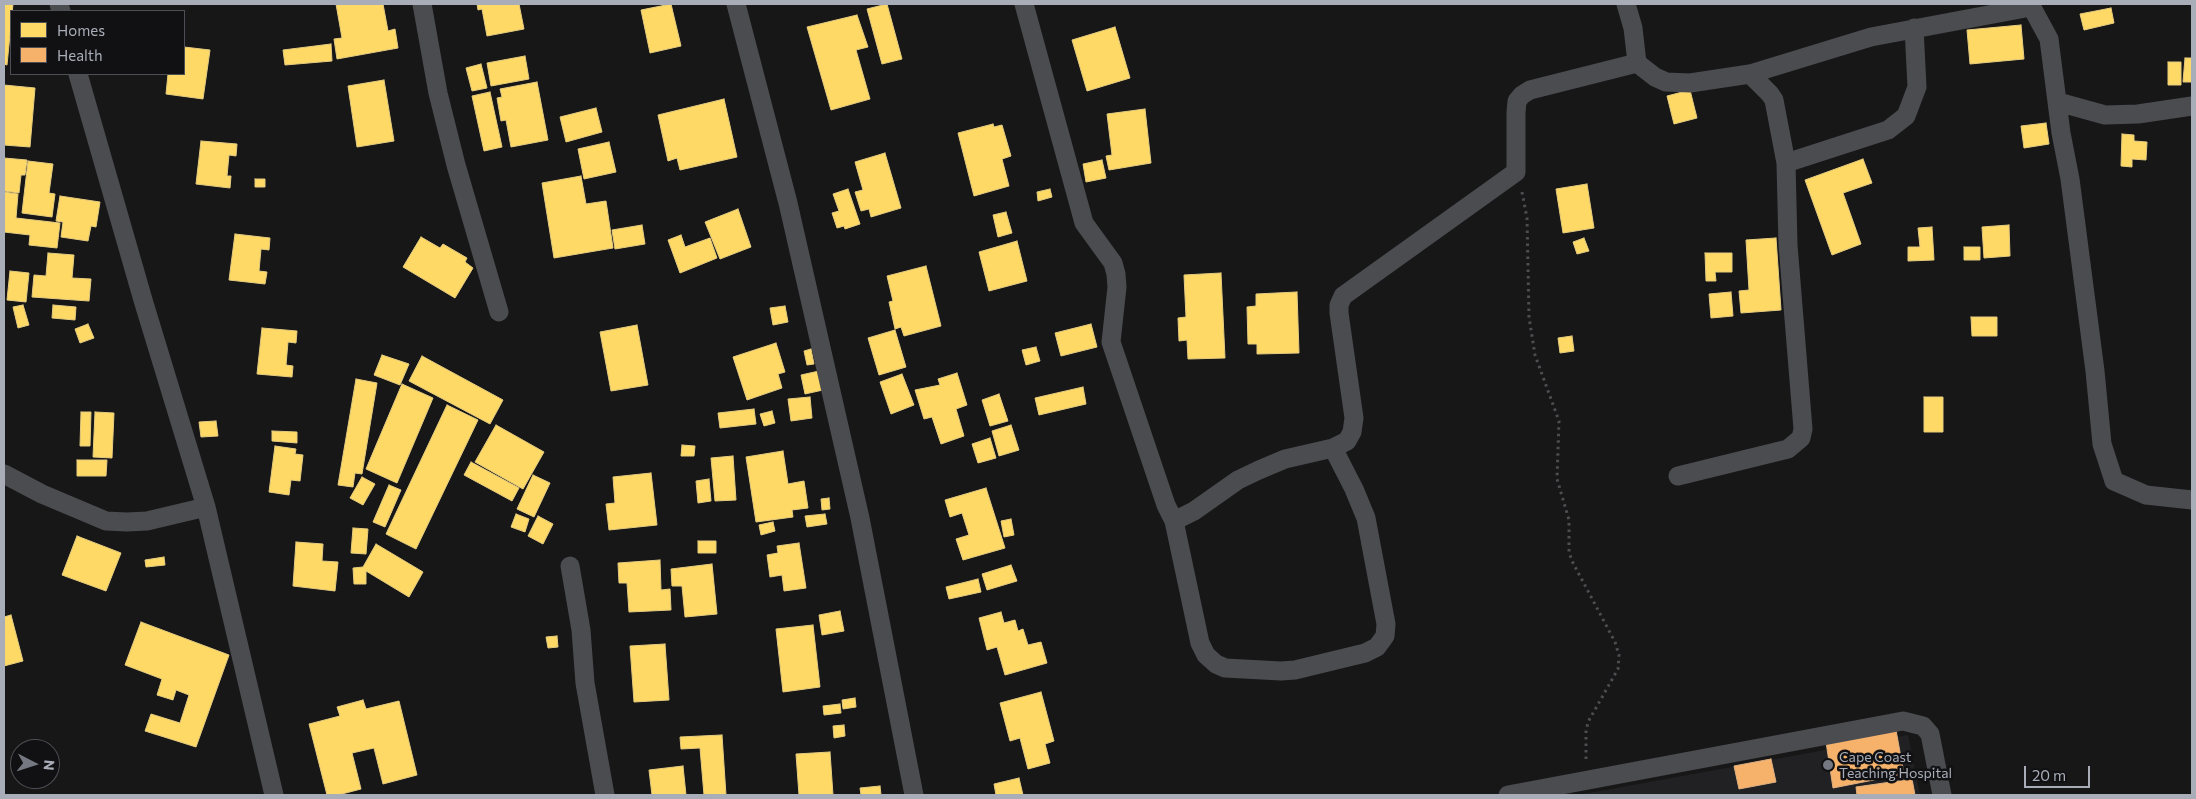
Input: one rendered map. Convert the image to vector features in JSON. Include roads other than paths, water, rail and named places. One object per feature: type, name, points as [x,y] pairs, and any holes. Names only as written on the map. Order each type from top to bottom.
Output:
[{"type":"street","points":[[422,4],[440,102],[456,165],[499,312]]},
{"type":"street","points":[[736,4],[788,202],[858,509],[914,795]]},
{"type":"street","points":[[1024,4],[1084,223],[1113,263],[1117,287],[1110,342],[1166,505],[1174,521],[1200,643],[1206,655],[1216,664],[1225,668],[1295,670],[1365,653],[1377,647],[1385,636],[1386,624],[1366,518],[1354,489],[1333,448]]},
{"type":"street","points":[[1626,4],[1634,28],[1636,63]]},
{"type":"street","points":[[1636,63],[1655,77],[1666,82],[1690,83],[1750,74],[1854,42],[1914,28],[2030,6],[2047,32],[2095,371],[2102,444],[2114,481],[2146,495],[2192,500]]},
{"type":"street","points":[[1786,163],[1888,130],[1906,116],[1917,88],[1914,28]]},
{"type":"street","points":[[1174,521],[1194,511],[1238,480],[1259,470],[1285,459],[1333,448],[1347,441],[1352,432],[1354,418],[1339,313],[1339,305],[1343,296],[1350,289],[1516,172],[1516,113],[1518,101],[1522,95],[1530,90],[1636,63]]},
{"type":"street","points":[[1678,476],[1788,449],[1801,438],[1802,429],[1788,245],[1786,163],[1774,100],[1750,74]]},
{"type":"street","points":[[78,75],[142,300],[206,507],[274,795]]},
{"type":"street","points":[[2058,102],[2105,114],[2138,114],[2192,106]]},
{"type":"street","points":[[4,474],[42,494],[106,521],[147,521],[206,507]]},
{"type":"street","points":[[570,566],[581,630],[586,684],[605,795]]},
{"type":"street","points":[[1508,795],[1903,721],[1923,726],[1930,734],[1942,795]]},
{"type":"place","name":"Cape Coast Teaching Hospital","points":[[1828,765]]}]
